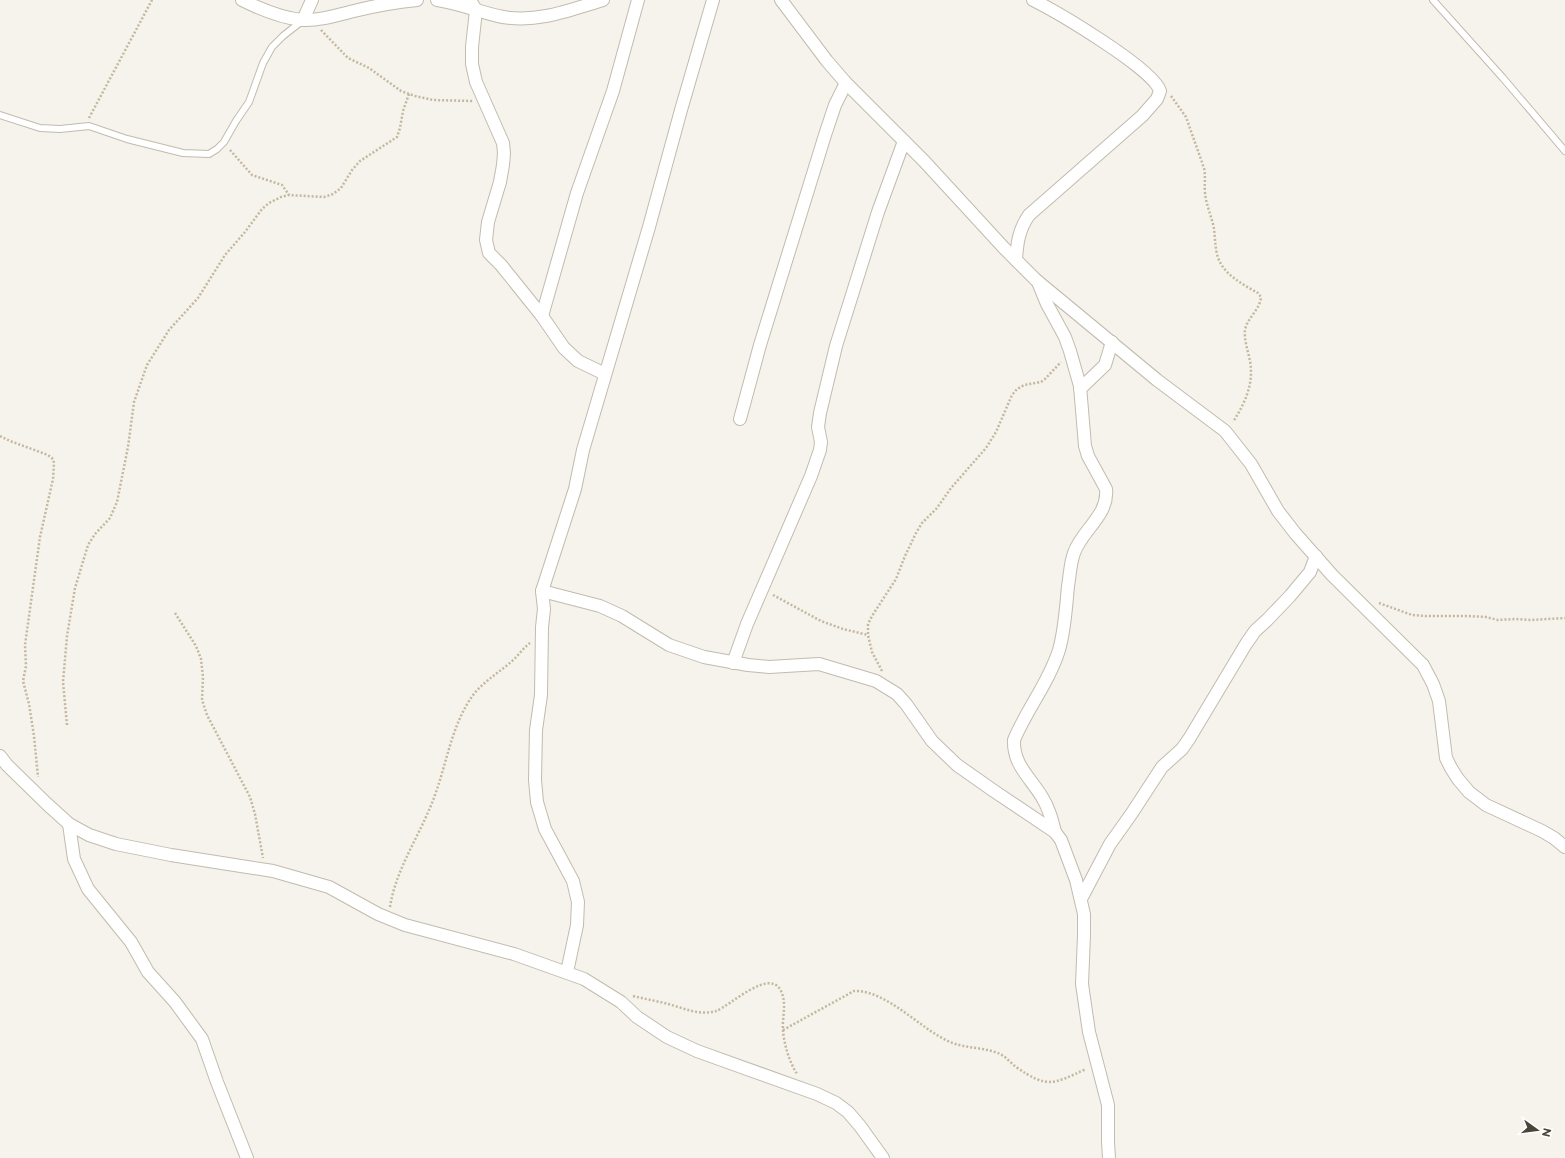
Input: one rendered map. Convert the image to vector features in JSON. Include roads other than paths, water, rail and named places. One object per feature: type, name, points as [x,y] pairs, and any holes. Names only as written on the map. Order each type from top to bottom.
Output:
[{"type":"street","points":[[242,0],[270,12],[291,18],[307,20],[376,6],[417,0]]},
{"type":"street","points":[[307,20],[312,0]]},
{"type":"street","points":[[437,0],[473,5],[504,18],[531,19],[544,18],[603,0]]},
{"type":"street","points":[[542,316],[577,193],[613,91],[638,0]]},
{"type":"street","points":[[567,972],[577,925],[578,902],[573,881],[545,829],[537,802],[535,780],[536,730],[541,695],[544,609],[542,591],[575,489],[583,450],[649,227],[713,0]]},
{"type":"street","points":[[781,0],[827,60],[846,82],[904,140],[1036,280],[1157,380],[1227,433],[1251,464],[1278,511],[1295,533],[1422,665],[1433,684],[1439,701],[1446,758],[1450,768],[1469,792],[1486,805],[1554,838],[1565,847]]},
{"type":"street","points":[[1016,260],[1018,238],[1029,215],[1142,116],[1157,99],[1159,94],[1159,89],[1154,82],[1124,56],[1082,28],[1033,0]]},
{"type":"street","points":[[473,5],[472,64],[476,82],[503,143],[504,153],[500,182],[488,222],[486,240],[487,247],[490,253],[542,316],[564,348],[578,361],[605,374]]},
{"type":"street","points":[[740,419],[760,345],[825,135],[835,105],[846,82]]},
{"type":"street","points":[[733,663],[762,590],[811,476],[820,450],[821,442],[818,426],[820,413],[836,346],[878,212],[904,140]]},
{"type":"street","points":[[1036,280],[1062,331],[1070,351],[1082,400],[1082,421],[1085,446],[1088,456],[1106,489],[1106,500],[1102,510],[1079,542],[1074,552],[1071,563],[1064,626],[1059,649],[1052,670],[1014,740],[1014,750],[1018,763],[1043,798],[1050,814],[1055,832]]},
{"type":"street","points":[[1080,388],[1105,365],[1112,342]]},
{"type":"street","points":[[1081,899],[1110,844],[1132,814],[1162,767],[1182,749],[1189,739],[1250,637],[1290,596],[1310,572],[1316,556]]},
{"type":"street","points":[[542,591],[600,606],[622,616],[669,645],[704,657],[733,663],[769,667],[819,664],[876,681],[897,694],[906,704],[932,741],[958,764],[994,791],[1055,832],[1061,840],[1076,880],[1084,914],[1082,984],[1089,1032],[1108,1105],[1109,1158]]},
{"type":"street","points":[[0,756],[40,798],[70,824],[89,835],[116,844],[171,855],[265,870],[329,887],[378,914],[405,925],[514,954],[584,979],[604,990],[621,1002],[637,1017],[667,1037],[697,1051],[817,1094],[836,1104],[848,1112],[883,1158]]},
{"type":"street","points":[[70,824],[74,859],[88,889],[131,942],[148,972],[175,1002],[202,1039],[247,1158]]},
{"type":"lane","points":[[1433,0],[1478,49],[1565,151]]},
{"type":"lane","points":[[0,115],[40,128],[60,129],[89,126],[127,139],[183,153],[208,154],[217,149],[224,142],[249,102],[263,63],[272,48],[283,36],[307,20]]}]
